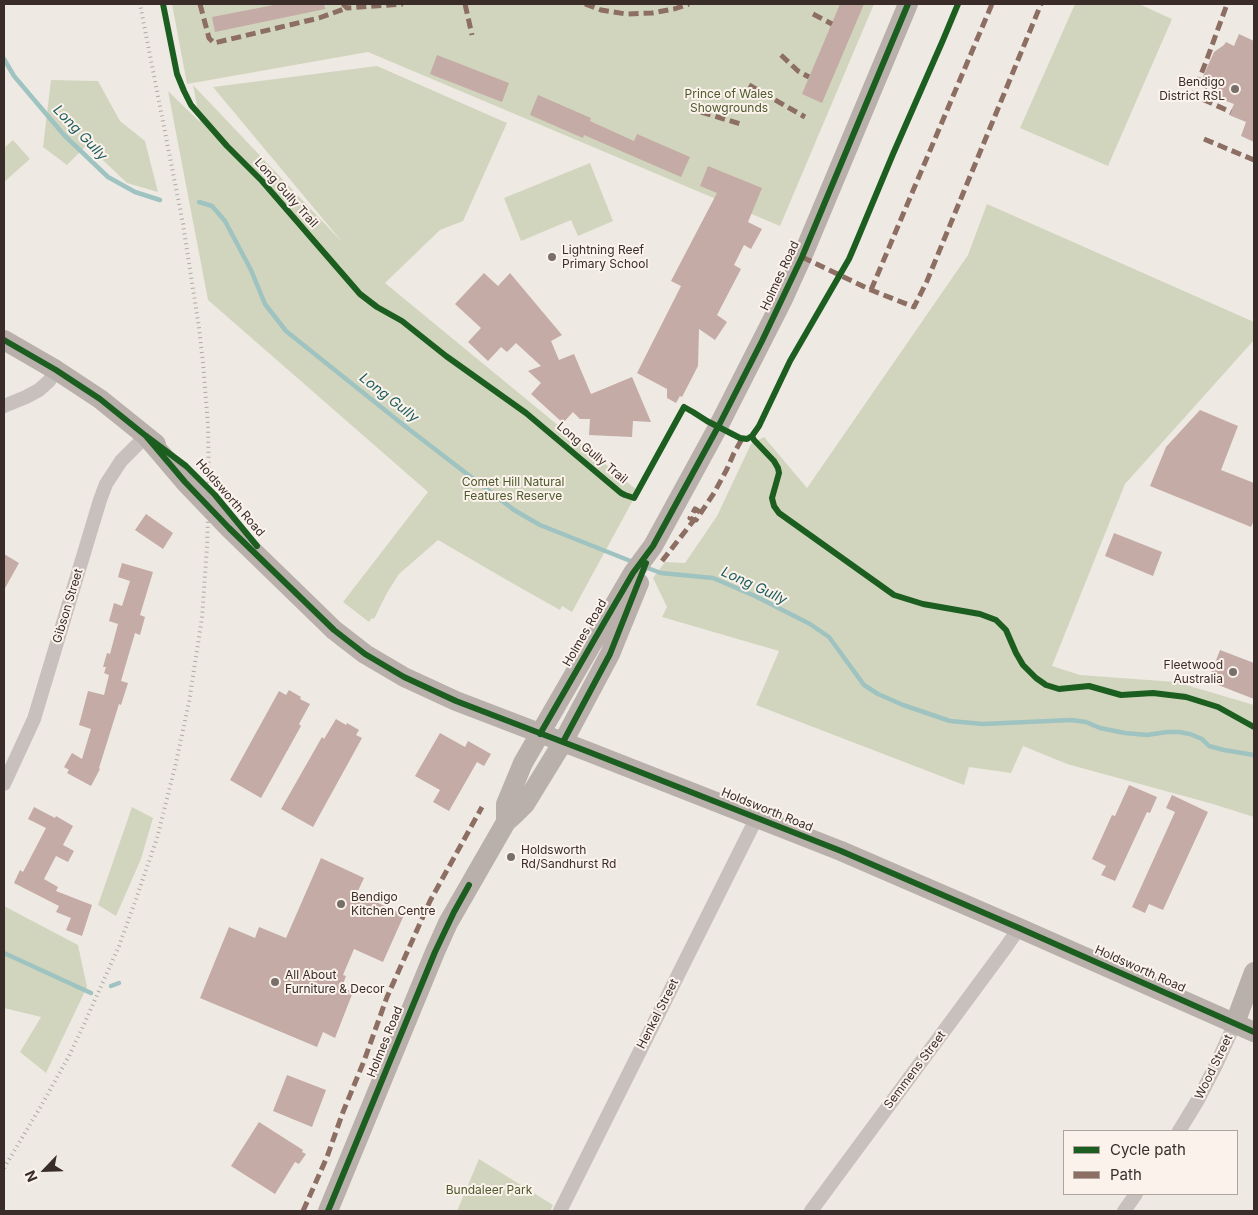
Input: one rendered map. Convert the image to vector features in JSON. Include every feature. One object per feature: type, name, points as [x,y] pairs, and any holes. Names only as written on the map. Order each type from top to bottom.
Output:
[{"type":"main road","name":"Holmes Road","points":[[506,822],[506,804],[522,763],[612,608],[644,563],[718,427],[762,341],[798,266],[908,5]]},
{"type":"main road","name":"Holdsworth Road","points":[[4,340],[56,370],[100,399],[146,436],[222,522],[334,630],[350,644],[382,665],[456,701],[757,817],[914,882],[1254,1032]]},
{"type":"main road","name":"Holmes Road","points":[[328,1211],[441,938],[458,904],[506,822],[525,804],[563,742],[610,654],[644,563]]},
{"type":"main road","name":"Wood Street","points":[[1235,1023],[1254,972]]},
{"type":"street","points":[[4,406],[39,390],[49,381],[56,370]]},
{"type":"street","name":"Gibson Street","points":[[4,784],[34,719],[106,484],[121,461],[146,436]]},
{"type":"street","name":"Henkel Street","points":[[560,1211],[757,817]]},
{"type":"street","name":"Semmens Street","points":[[811,1211],[1019,928]]},
{"type":"street","name":"Wood Street","points":[[1180,1130],[1202,1091],[1235,1023]]},
{"type":"street","points":[[1124,1211],[1135,1195]]},
{"type":"green space","name":"Prince of Wales Showgrounds","points":[[172,4],[874,4],[780,226],[368,52],[187,84]]},
{"type":"green space","points":[[1075,4],[1139,4],[1172,19],[1108,166],[1020,128]]},
{"type":"green space","name":"Comet Hill Natural Features Reserve","points":[[377,66],[507,123],[463,221],[440,230],[385,283],[638,491],[572,612],[562,606],[560,610],[438,540],[399,574],[374,619],[372,618],[369,622],[343,602],[428,492],[208,300],[168,91],[200,122],[193,85],[343,243],[213,87]]},
{"type":"green space","points":[[51,80],[98,81],[120,121],[145,141],[158,192],[127,183],[87,145],[67,165],[43,147]]},
{"type":"green space","points":[[13,140],[30,159],[4,182],[4,148]]},
{"type":"green space","points":[[590,163],[613,221],[578,236],[571,220],[521,241],[504,198]]},
{"type":"green space","points":[[987,204],[1254,322],[1254,340],[1125,484],[1052,666],[1080,675],[1176,682],[1254,705],[1254,817],[1067,764],[1023,746],[1011,773],[969,767],[964,785],[756,705],[779,651],[662,617],[667,607],[653,578],[665,562],[685,563],[717,516],[751,444],[764,437],[807,488],[968,255]]},
{"type":"green space","points":[[132,807],[153,818],[141,859],[116,916],[98,905]]},
{"type":"green space","points":[[4,906],[78,945],[87,987],[46,1073],[20,1052],[41,1017],[4,1008]]},
{"type":"green space","name":"Bundaleer Park","points":[[479,1159],[553,1205],[550,1211],[457,1211]]},
{"type":"building","points":[[279,4],[324,4],[325,9],[215,32],[212,17]]},
{"type":"building","points":[[840,4],[864,4],[822,103],[802,94]]},
{"type":"building","name":"Bendigo District RSL","points":[[1239,34],[1254,41],[1254,142],[1241,136],[1246,122],[1229,115],[1234,104],[1213,93],[1216,88],[1201,81],[1214,52],[1226,42],[1234,46]]},
{"type":"building","points":[[437,55],[509,83],[502,102],[430,74]]},
{"type":"building","points":[[538,95],[591,118],[590,121],[634,141],[637,134],[690,157],[681,177],[584,135],[583,138],[530,115]]},
{"type":"building","points":[[708,166],[762,188],[748,222],[762,229],[751,249],[744,245],[734,265],[741,269],[717,315],[727,322],[715,340],[699,329],[698,366],[682,397],[680,396],[676,403],[667,398],[667,389],[637,373],[681,286],[671,281],[717,193],[700,186]]},
{"type":"building","points":[[484,273],[498,286],[510,273],[562,335],[551,341],[559,360],[574,354],[591,394],[632,377],[651,422],[633,421],[632,437],[589,435],[590,419],[580,419],[573,412],[563,423],[531,394],[541,383],[528,371],[541,366],[516,343],[507,352],[501,347],[488,361],[468,342],[481,328],[455,304]]},
{"type":"building","points":[[1200,410],[1238,426],[1221,470],[1254,483],[1254,520],[1251,527],[1150,486],[1166,447]]},
{"type":"building","points":[[146,514],[173,533],[163,549],[135,530]]},
{"type":"building","points":[[1114,533],[1162,552],[1153,576],[1105,556]]},
{"type":"building","points":[[4,554],[19,563],[4,590]]},
{"type":"building","points":[[122,563],[153,572],[140,615],[145,617],[140,635],[135,633],[121,681],[128,683],[121,705],[119,704],[100,769],[91,786],[67,773],[69,770],[64,767],[72,753],[82,759],[91,729],[79,725],[88,691],[104,695],[109,675],[104,673],[106,667],[103,667],[107,653],[110,654],[118,624],[109,621],[114,603],[122,606],[130,581],[118,577]]},
{"type":"building","name":"Fleetwood Australia","points":[[1220,650],[1254,663],[1254,699],[1208,681]]},
{"type":"building","points":[[289,690],[310,704],[299,724],[301,726],[261,798],[230,780],[279,691],[286,695]]},
{"type":"building","points":[[336,719],[359,730],[356,735],[362,738],[313,827],[281,809],[322,737],[324,739]]},
{"type":"building","points":[[440,733],[465,747],[468,741],[491,754],[484,766],[477,762],[449,811],[433,802],[440,790],[415,776]]},
{"type":"building","points":[[1129,785],[1157,797],[1150,813],[1147,812],[1115,881],[1101,875],[1106,866],[1092,859],[1112,815],[1115,816]]},
{"type":"building","points":[[1172,795],[1208,812],[1163,910],[1149,904],[1145,913],[1132,907],[1175,812],[1166,808]]},
{"type":"building","points":[[34,807],[55,818],[56,816],[73,826],[63,845],[74,851],[68,862],[56,856],[44,879],[58,887],[56,891],[92,905],[82,936],[66,930],[71,918],[56,912],[59,906],[14,883],[20,870],[23,872],[46,828],[28,819]]},
{"type":"building","name":"All About Furniture & Decor","points":[[321,858],[364,878],[357,893],[404,915],[383,962],[354,949],[343,975],[346,976],[342,987],[353,992],[335,1038],[323,1032],[317,1047],[200,998],[229,927],[255,938],[259,927],[286,938]]},
{"type":"building","points":[[287,1075],[326,1090],[312,1127],[273,1111]]},
{"type":"building","points":[[259,1122],[303,1150],[302,1152],[306,1154],[299,1164],[295,1162],[275,1194],[231,1166]]},
{"type":"waterway","name":"Long Gully","points":[[4,59],[14,76],[64,135],[108,177],[135,192],[160,200]]},
{"type":"waterway","name":"Long Gully","points":[[199,202],[212,206],[225,221],[251,270],[265,304],[286,331],[514,510],[540,525],[633,562]]},
{"type":"waterway","name":"Long Gully","points":[[645,567],[661,573],[713,578],[755,596],[810,624],[829,637],[864,685],[878,694],[903,705],[950,721],[983,724],[1071,720],[1086,722],[1100,728],[1125,733],[1147,735],[1179,732],[1202,739],[1209,746],[1254,755]]},
{"type":"waterway","points":[[4,953],[91,993]]},
{"type":"waterway","points":[[111,986],[119,983]]},
{"type":"railway","points":[[4,1168],[69,1056],[119,946],[136,899],[157,838],[176,763],[189,702],[202,618],[209,489],[208,425],[203,363],[183,224],[140,4]]},
{"type":"marked path","points":[[200,4],[209,38],[214,43],[319,18],[347,8]]},
{"type":"marked path","points":[[343,4],[347,8],[403,4]]},
{"type":"marked path","points":[[465,4],[472,35]]},
{"type":"marked path","points":[[585,4],[601,10],[626,14],[652,13],[689,4]]},
{"type":"marked path","points":[[871,290],[992,4]]},
{"type":"marked path","points":[[802,257],[871,290],[914,307],[927,281],[1041,4]]},
{"type":"marked path","points":[[1226,7],[1193,95],[1231,112]]},
{"type":"marked path","points":[[813,14],[832,24]]},
{"type":"marked path","points":[[781,55],[798,71],[809,77]]},
{"type":"marked path","points":[[1198,83],[1215,89]]},
{"type":"marked path","points":[[749,85],[805,117]]},
{"type":"marked path","points":[[701,112],[744,125]]},
{"type":"marked path","points":[[1204,139],[1254,160]]},
{"type":"marked path","points":[[700,512],[695,509],[690,518],[696,520],[714,493],[742,439]]},
{"type":"marked path","points":[[662,561],[694,520]]},
{"type":"marked path","points":[[303,1211],[327,1157],[387,997],[430,901],[482,807]]},
{"type":"cycle path","name":"Long Gully Trail","points":[[163,4],[177,74],[191,105],[227,146],[262,181],[360,294],[377,307],[402,321],[446,356],[526,413],[621,493],[634,498],[684,407],[740,438],[747,439],[752,436]]},
{"type":"cycle path","points":[[540,734],[633,573],[653,546],[718,427],[762,341],[802,257],[908,4]]},
{"type":"cycle path","points":[[752,436],[759,426],[790,361],[849,259],[958,4]]},
{"type":"cycle path","points":[[4,340],[56,370],[100,399],[186,466],[215,495],[257,546]]},
{"type":"cycle path","points":[[146,436],[185,482],[229,528],[334,630],[365,654],[404,677],[456,701],[841,851],[1254,1032]]},
{"type":"cycle path","points":[[752,436],[778,468],[779,473],[772,498],[774,506],[779,513],[894,595],[923,604],[980,614],[996,620],[1006,630],[1023,665],[1046,685],[1059,689],[1089,686],[1121,695],[1153,693],[1186,697],[1218,707],[1254,727]]},
{"type":"cycle path","points":[[563,742],[610,654],[646,563]]},
{"type":"cycle path","points":[[328,1211],[435,952],[469,885]]},
{"type":"place","name":"Bendigo District RSL","points":[[1235,89]]},
{"type":"place","name":"Lightning Reef Primary School","points":[[552,257]]},
{"type":"place","name":"Fleetwood Australia","points":[[1233,672]]},
{"type":"place","name":"Holdsworth Rd/Sandhurst Rd","points":[[511,857]]},
{"type":"place","name":"Bendigo Kitchen Centre","points":[[341,904]]},
{"type":"place","name":"All About Furniture & Decor","points":[[275,982]]}]
